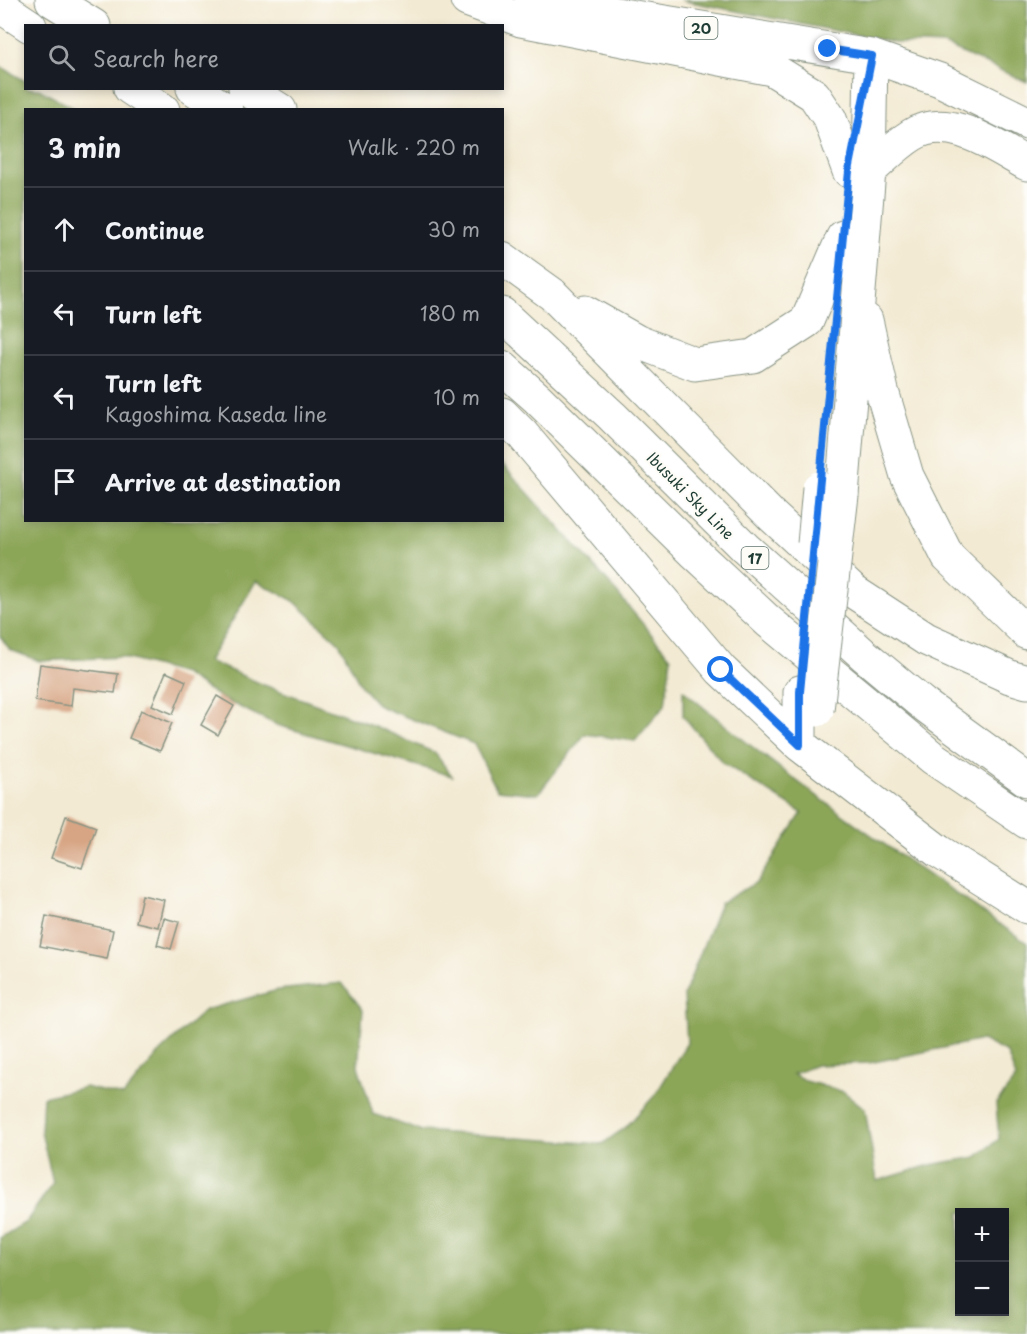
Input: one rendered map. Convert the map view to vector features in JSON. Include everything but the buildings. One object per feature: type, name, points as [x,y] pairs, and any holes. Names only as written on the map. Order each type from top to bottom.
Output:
[{"type":"main road","points":[[52,0],[92,23]]},
{"type":"main road","points":[[467,0],[521,20],[772,69],[814,95],[859,171]]},
{"type":"main road","name":"20","points":[[531,0],[872,56],[940,81],[1027,123]]},
{"type":"main road","points":[[0,6],[27,24]]},
{"type":"main road","points":[[800,745],[809,701],[830,491],[859,286],[859,171],[872,56]]},
{"type":"main road","points":[[133,90],[160,108]]},
{"type":"main road","points":[[196,90],[223,108]]},
{"type":"main road","points":[[248,90],[277,108]]},
{"type":"main road","points":[[504,259],[552,294],[638,342],[695,364],[753,357],[807,321],[843,237],[859,171],[913,135],[939,126],[971,134],[1027,164]]},
{"type":"main road","points":[[830,491],[843,237]]},
{"type":"main road","points":[[859,286],[882,391],[907,476],[948,557],[1027,633]]},
{"type":"main road","points":[[552,294],[771,516],[854,592],[926,639],[1010,677],[1027,682]]},
{"type":"main road","name":"Ibusuki Sky Line","points":[[504,316],[612,416],[745,548],[830,625],[923,704],[1027,780]]},
{"type":"main road","name":"17","points":[[504,369],[537,398],[695,554],[768,621],[933,758],[1027,822]]},
{"type":"main road","points":[[504,416],[522,434],[721,670],[800,745],[938,851],[1027,907]]},
{"type":"green space","points":[[681,0],[1027,0],[1027,82],[944,45],[896,43]]},
{"type":"green space","points":[[0,66],[24,80],[24,90],[41,90],[73,108],[24,108],[24,522],[504,522],[504,466],[609,583],[671,658],[665,705],[635,741],[585,734],[538,794],[497,790],[474,744],[379,706],[361,686],[339,643],[294,601],[256,581],[208,661],[264,685],[377,727],[435,753],[452,776],[277,725],[221,698],[184,674],[121,657],[39,661],[10,650],[0,636]]},
{"type":"green space","points":[[683,690],[808,790],[1027,943],[1027,1334],[0,1334],[0,1238],[26,1222],[53,1183],[41,1132],[43,1097],[85,1087],[123,1096],[160,1052],[205,1010],[278,990],[342,983],[363,1010],[358,1066],[373,1114],[421,1131],[602,1144],[626,1127],[656,1094],[687,1043],[684,995],[720,903],[757,882],[802,813],[723,763],[683,716]],"holes":[[[982,1040],[1007,1053],[1016,1078],[996,1104],[999,1139],[976,1157],[930,1165],[877,1181],[865,1109],[844,1092],[806,1081],[793,1074],[816,1065],[869,1063]]]},
{"type":"route","points":[[721,670],[800,745],[800,692],[849,171],[872,56],[828,49]]}]
